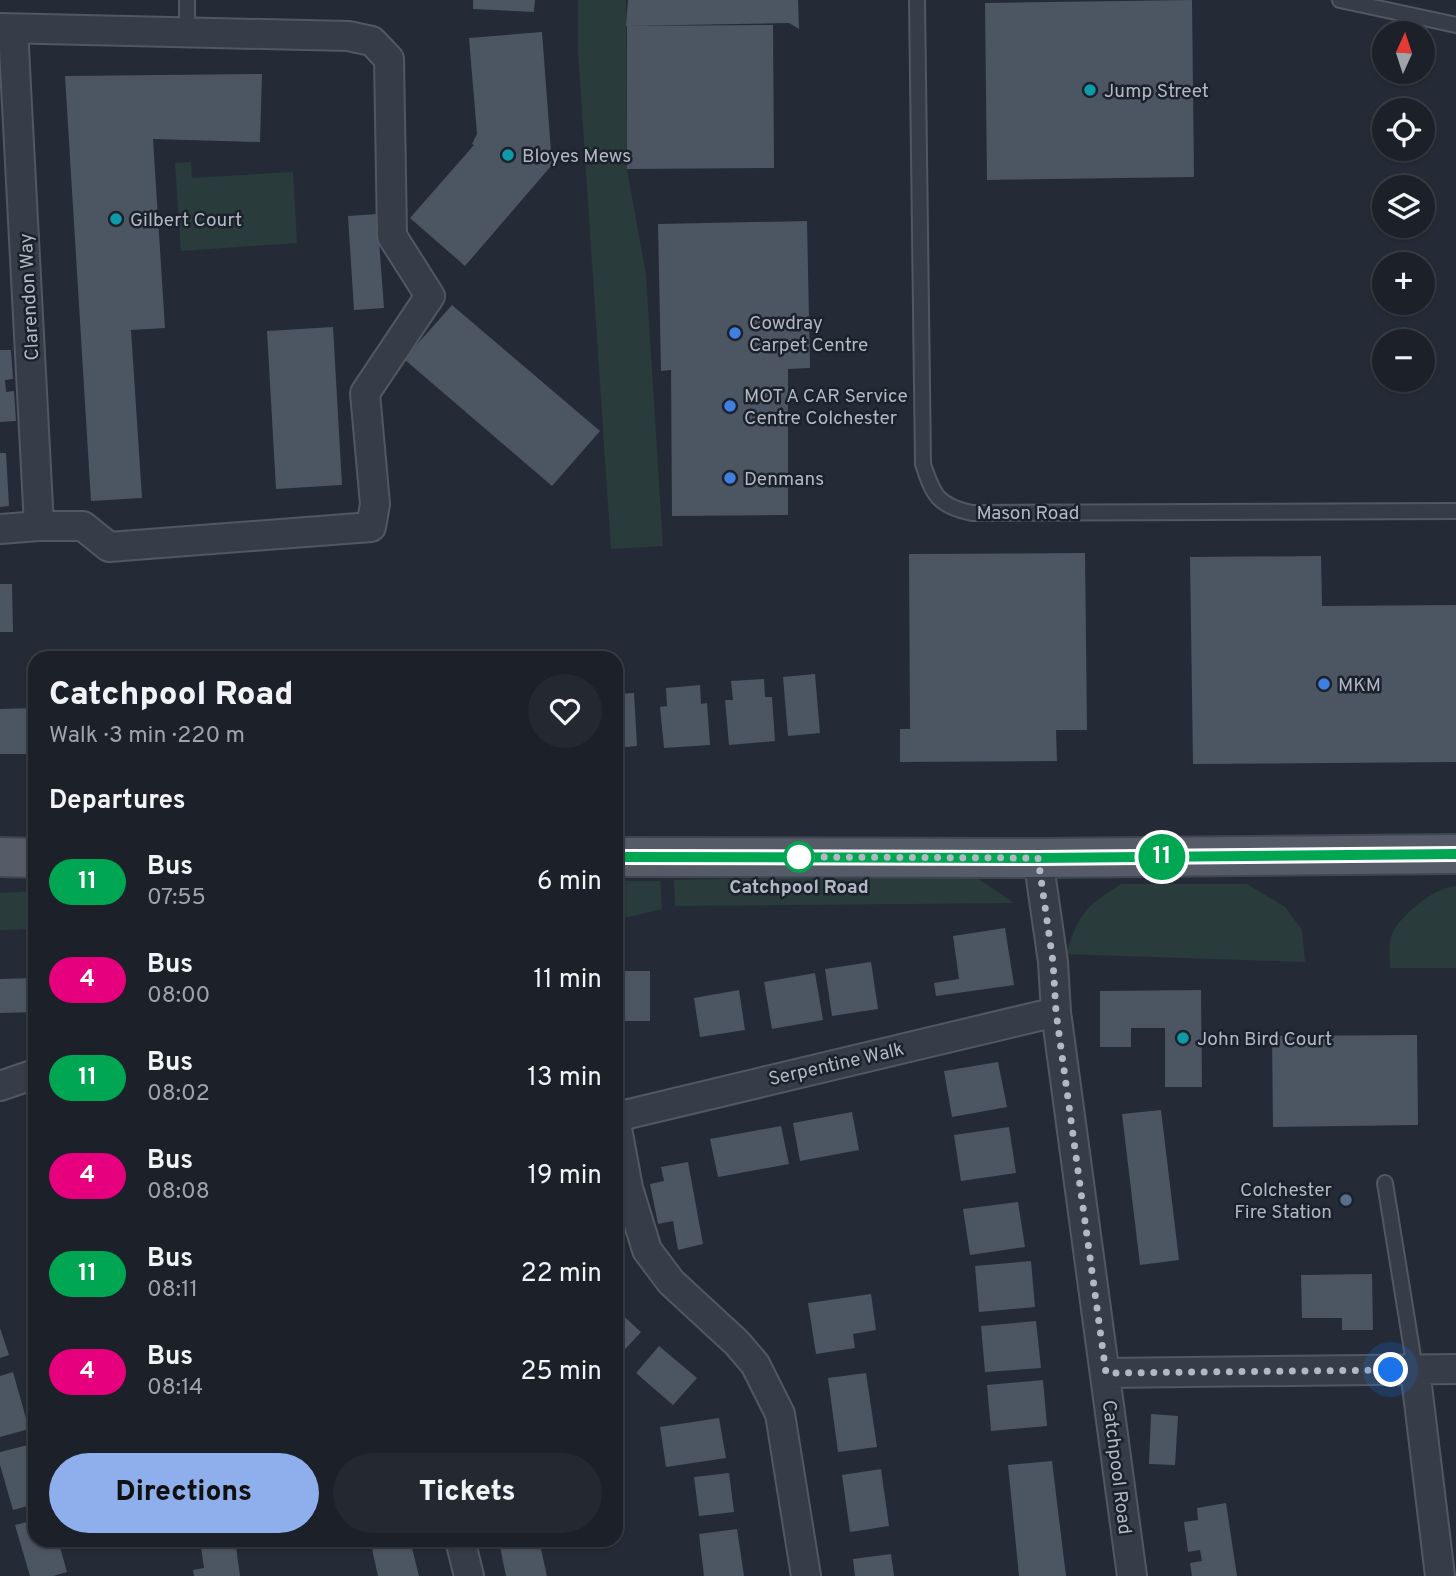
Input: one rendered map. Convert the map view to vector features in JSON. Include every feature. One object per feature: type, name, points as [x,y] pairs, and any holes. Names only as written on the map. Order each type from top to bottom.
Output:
[{"type":"main road","points":[[623,857],[1038,858],[1456,854]]},
{"type":"main road","points":[[0,858],[28,858]]},
{"type":"street","name":"Clarendon Way","points":[[39,526],[7,29],[187,32]]},
{"type":"street","points":[[0,529],[83,526],[109,547],[371,527],[375,504],[365,393],[430,296],[392,236],[389,59],[372,41],[348,36],[187,32]]},
{"type":"street","name":"Catchpool Road","points":[[1038,858],[1053,962],[1056,1012],[1132,1576]]},
{"type":"street","name":"Serpentine Walk","points":[[623,1114],[1056,1012]]},
{"type":"street","points":[[0,1086],[28,1076]]},
{"type":"street","points":[[623,1161],[628,1188],[647,1250],[671,1282],[737,1343],[755,1364],[779,1414],[806,1576]]},
{"type":"street","points":[[1415,1369],[1440,1576]]},
{"type":"street","points":[[1106,1373],[1456,1369]]},
{"type":"street","points":[[462,1547],[469,1576]]},
{"type":"lane","points":[[187,0],[187,32]]},
{"type":"lane","name":"Mason Road","points":[[917,0],[923,464],[933,493],[955,510],[972,513],[1456,511]]},
{"type":"lane","points":[[1340,0],[1456,25]]},
{"type":"lane","points":[[1385,1183],[1415,1369]]},
{"type":"shaded area","points":[[578,0],[626,0],[627,169],[646,275],[663,546],[611,549],[578,51]]},
{"type":"shaded area","points":[[191,162],[192,178],[293,172],[297,243],[181,251],[175,163]]},
{"type":"shaded area","points":[[971,874],[1014,903],[675,906],[674,880]]},
{"type":"shaded area","points":[[623,881],[660,881],[662,909],[623,918]]},
{"type":"shaded area","points":[[1121,884],[1247,884],[1285,907],[1302,930],[1305,962],[1066,954],[1075,929],[1085,912]]},
{"type":"shaded area","points":[[1456,886],[1456,968],[1390,968],[1391,938],[1402,919],[1419,903],[1438,891]]},
{"type":"shaded area","points":[[28,891],[28,929],[0,930],[0,893]]},
{"type":"building","points":[[473,0],[535,0],[534,12],[473,9]]},
{"type":"building","points":[[628,0],[798,0],[799,29],[789,23],[626,26]]},
{"type":"building","name":"Jump Street","points":[[1192,0],[1194,177],[987,180],[985,3]]},
{"type":"building","points":[[773,25],[774,168],[627,169],[627,26]]},
{"type":"building","name":"Bloyes Mews","points":[[542,32],[552,165],[465,266],[410,218],[474,145],[472,144],[477,134],[469,38]]},
{"type":"building","name":"Gilbert Court","points":[[262,74],[260,142],[153,139],[165,328],[131,330],[142,498],[91,501],[65,76]]},
{"type":"building","points":[[377,214],[384,308],[354,310],[348,216]]},
{"type":"building","points":[[807,221],[810,368],[788,369],[788,515],[672,516],[671,370],[661,371],[658,224]]},
{"type":"building","points":[[452,305],[600,431],[552,486],[404,359]]},
{"type":"building","points":[[333,327],[342,485],[276,489],[267,331]]},
{"type":"building","points":[[0,350],[11,350],[13,379],[5,380],[6,392],[14,391],[16,421],[0,422]]},
{"type":"building","points":[[0,453],[6,453],[9,506],[0,507]]},
{"type":"building","points":[[1085,553],[1087,730],[1056,730],[1057,761],[900,762],[900,729],[910,729],[909,554]]},
{"type":"building","name":"MKM","points":[[1321,556],[1322,606],[1456,605],[1456,762],[1193,764],[1190,557]]},
{"type":"building","points":[[0,584],[12,584],[13,632],[0,632]]},
{"type":"building","points":[[815,674],[820,733],[788,736],[783,677]]},
{"type":"building","points":[[764,679],[765,697],[772,697],[775,741],[729,745],[725,700],[733,700],[731,681]]},
{"type":"building","points":[[700,685],[701,704],[707,703],[710,745],[664,748],[660,707],[667,706],[666,688]]},
{"type":"building","points":[[634,693],[637,746],[623,747],[623,694]]},
{"type":"building","points":[[28,708],[28,754],[0,754],[0,709]]},
{"type":"building","points":[[1005,928],[1014,985],[936,996],[934,983],[959,979],[953,936]]},
{"type":"building","points":[[871,962],[878,1009],[832,1016],[825,969]]},
{"type":"building","points":[[623,971],[650,971],[650,1021],[623,1021]]},
{"type":"building","points":[[815,973],[823,1020],[772,1029],[764,982]]},
{"type":"building","points":[[28,978],[28,1012],[0,1013],[0,979]]},
{"type":"building","points":[[739,990],[745,1030],[700,1037],[694,998]]},
{"type":"building","name":"John Bird Court","points":[[1201,990],[1202,1087],[1165,1087],[1165,1028],[1131,1028],[1131,1047],[1100,1047],[1100,991]]},
{"type":"building","points":[[1417,1035],[1418,1125],[1273,1127],[1272,1036]]},
{"type":"building","points":[[998,1062],[1007,1107],[952,1117],[944,1071]]},
{"type":"building","points":[[1161,1110],[1179,1260],[1140,1265],[1122,1114]]},
{"type":"building","points":[[852,1112],[859,1150],[800,1161],[793,1123]]},
{"type":"building","points":[[781,1126],[789,1164],[718,1177],[710,1139]]},
{"type":"building","points":[[1009,1127],[1016,1173],[961,1181],[954,1135]]},
{"type":"building","points":[[688,1162],[703,1244],[678,1250],[673,1221],[658,1224],[650,1184],[664,1181],[661,1167]]},
{"type":"building","points":[[1018,1202],[1025,1247],[970,1255],[963,1209]]},
{"type":"building","points":[[1031,1261],[1035,1307],[979,1312],[975,1266]]},
{"type":"building","points":[[1372,1274],[1373,1330],[1342,1330],[1342,1318],[1302,1318],[1301,1275]]},
{"type":"building","points":[[871,1294],[876,1330],[853,1334],[855,1348],[816,1354],[808,1303]]},
{"type":"building","points":[[623,1315],[641,1332],[623,1351]]},
{"type":"building","points":[[1036,1321],[1041,1368],[985,1372],[981,1326]]},
{"type":"building","points":[[0,1328],[9,1355],[0,1358]]},
{"type":"building","points":[[659,1346],[697,1378],[673,1405],[636,1373]]},
{"type":"building","points":[[13,1372],[28,1429],[0,1437],[0,1376]]},
{"type":"building","points":[[866,1373],[877,1447],[838,1452],[828,1378]]},
{"type":"building","points":[[1043,1380],[1047,1426],[991,1431],[987,1385]]},
{"type":"building","points":[[1151,1414],[1178,1416],[1175,1465],[1149,1464]]},
{"type":"building","points":[[719,1418],[726,1458],[666,1467],[660,1427]]},
{"type":"building","points":[[28,1445],[28,1506],[13,1510],[0,1465],[0,1452]]},
{"type":"building","points":[[1052,1461],[1066,1576],[1019,1576],[1008,1465]]},
{"type":"building","points":[[881,1469],[889,1526],[850,1532],[842,1475]]},
{"type":"building","points":[[729,1473],[734,1512],[699,1516],[694,1477]]},
{"type":"building","points":[[1226,1503],[1237,1576],[1192,1576],[1190,1563],[1202,1561],[1200,1550],[1188,1552],[1184,1522],[1198,1520],[1197,1508]]},
{"type":"building","points":[[28,1522],[28,1547],[60,1547],[67,1572],[53,1576],[30,1576],[15,1525]]},
{"type":"building","points":[[737,1529],[744,1576],[704,1576],[699,1534]]},
{"type":"building","points":[[201,1547],[236,1547],[240,1576],[194,1576],[193,1570],[204,1568]]},
{"type":"building","points":[[372,1547],[412,1547],[419,1576],[378,1576]]},
{"type":"building","points":[[500,1547],[541,1547],[547,1576],[506,1576]]},
{"type":"building","points":[[891,1554],[894,1576],[855,1576],[853,1559]]},
{"type":"bus line","name":"11","points":[[623,857],[1038,858],[1456,854]]},
{"type":"place","name":"Jump Street","points":[[1090,90]]},
{"type":"place","name":"Bloyes Mews","points":[[508,155]]},
{"type":"place","name":"Gilbert Court","points":[[116,219]]},
{"type":"place","name":"Cowdray Carpet Centre","points":[[735,333]]},
{"type":"place","name":"MOT A CAR Service Centre Colchester","points":[[730,406]]},
{"type":"place","name":"Denmans","points":[[730,478]]},
{"type":"place","name":"MKM","points":[[1324,684]]},
{"type":"place","name":"Catchpool Road","points":[[799,857]]},
{"type":"place","name":"John Bird Court","points":[[1183,1038]]},
{"type":"place","name":"Colchester Fire Station","points":[[1346,1200]]},
{"type":"route","points":[[799,857],[1038,858],[1053,962],[1056,1012],[1106,1373],[1391,1370]]}]
